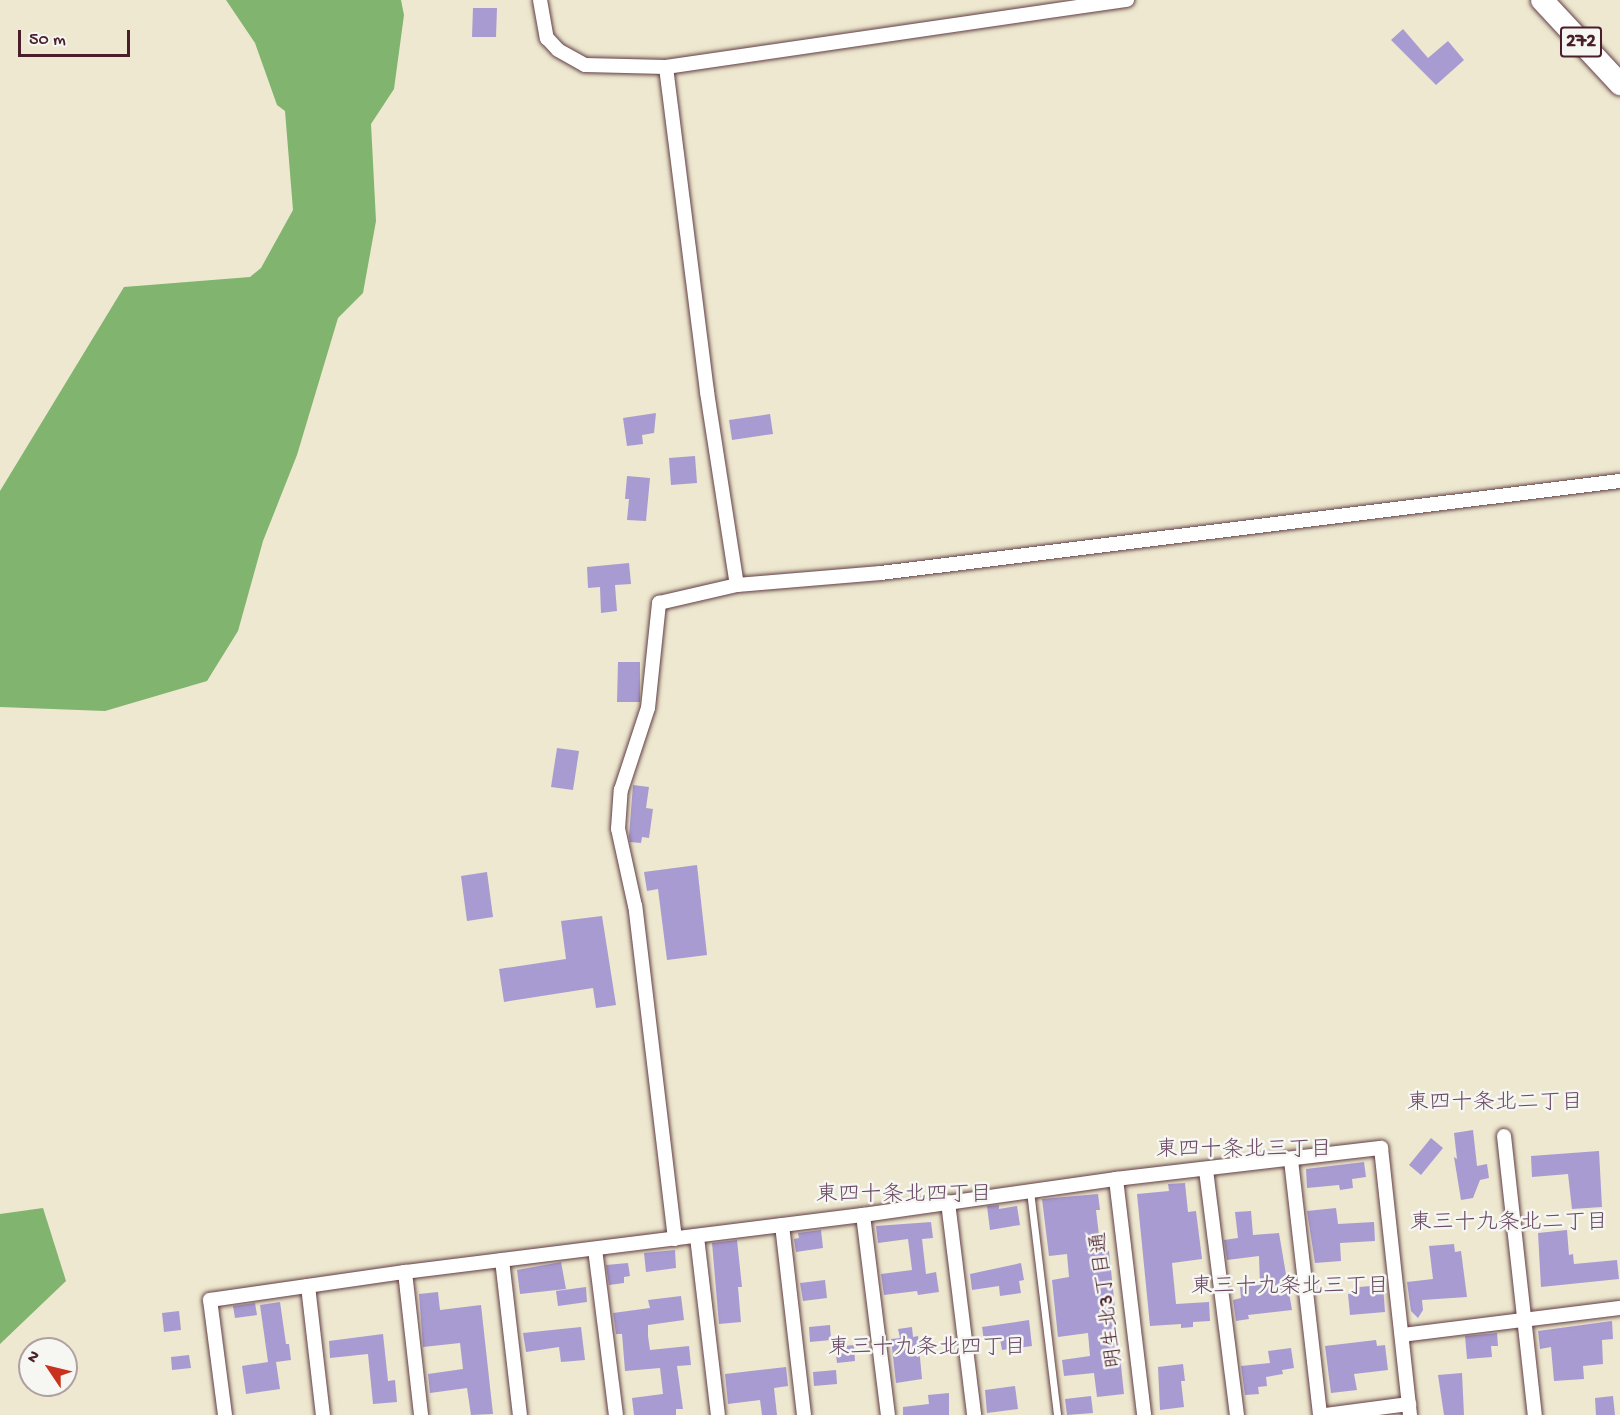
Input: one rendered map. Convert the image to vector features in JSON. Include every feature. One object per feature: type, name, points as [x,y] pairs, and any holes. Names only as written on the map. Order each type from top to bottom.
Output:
[{"type":"highway","name":"272","points":[[1542,0],[1620,84]]},
{"type":"street","points":[[540,0],[547,38],[558,50],[585,65],[666,67],[1127,0]]},
{"type":"street","points":[[666,67],[707,392],[737,585]]},
{"type":"street","points":[[675,1239],[635,906],[622,850],[618,808],[626,773],[648,708],[659,603],[737,585],[892,571],[1620,481]]},
{"type":"street","points":[[1504,1136],[1535,1415]]},
{"type":"street","points":[[225,1415],[210,1300],[405,1272],[863,1215],[1116,1179],[1381,1148],[1409,1410],[1325,1415]]},
{"type":"street","points":[[1291,1160],[1320,1415]]},
{"type":"street","points":[[1206,1170],[1237,1415]]},
{"type":"street","name":"明生北3丁目通","points":[[1116,1179],[1144,1415]]},
{"type":"street","points":[[948,1202],[974,1415]]},
{"type":"street","points":[[863,1215],[888,1415]]},
{"type":"street","points":[[782,1225],[804,1415]]},
{"type":"street","points":[[698,1237],[718,1415]]},
{"type":"street","points":[[595,1249],[616,1415]]},
{"type":"street","points":[[502,1260],[520,1415]]},
{"type":"street","points":[[405,1272],[421,1415]]},
{"type":"street","points":[[308,1286],[323,1415]]},
{"type":"street","points":[[1402,1335],[1620,1308]]},
{"type":"lane","points":[[1030,1191],[1058,1415]]},
{"type":"green space","points":[[226,0],[401,0],[404,15],[394,89],[371,124],[376,221],[363,293],[338,318],[297,455],[263,541],[238,631],[207,681],[105,711],[0,707],[0,491],[124,287],[250,277],[261,268],[293,210],[285,111],[277,105],[255,43]]},
{"type":"green space","points":[[43,1208],[66,1281],[0,1344],[0,1214]]},
{"type":"building","points":[[473,8],[497,8],[496,37],[472,37]]},
{"type":"building","points":[[1403,29],[1428,58],[1448,41],[1464,60],[1436,85],[1391,40]]},
{"type":"building","points":[[656,413],[654,433],[642,435],[643,444],[627,446],[623,418]]},
{"type":"building","points":[[770,414],[773,434],[732,440],[729,420]]},
{"type":"building","points":[[695,456],[697,483],[671,485],[669,458]]},
{"type":"building","points":[[627,476],[650,478],[646,521],[627,520],[629,499],[625,499]]},
{"type":"building","points":[[629,563],[631,584],[615,585],[617,611],[601,613],[600,587],[588,588],[587,567]]},
{"type":"building","points":[[618,662],[640,662],[640,702],[617,702]]},
{"type":"building","points":[[557,748],[579,751],[573,790],[551,787]]},
{"type":"building","points":[[633,785],[649,787],[646,808],[653,809],[649,838],[642,837],[641,843],[630,842],[629,836]]},
{"type":"building","points":[[697,865],[707,955],[667,960],[658,889],[647,891],[644,872]]},
{"type":"building","points":[[487,872],[493,917],[467,921],[461,876]]},
{"type":"building","points":[[602,916],[616,1005],[596,1008],[593,988],[504,1002],[499,969],[566,959],[561,921]]},
{"type":"building","points":[[1473,1130],[1477,1166],[1487,1164],[1489,1178],[1480,1180],[1473,1198],[1461,1200],[1454,1157],[1457,1159],[1454,1133]]},
{"type":"building","points":[[1431,1138],[1443,1148],[1421,1175],[1409,1165]]},
{"type":"building","points":[[1599,1151],[1602,1207],[1572,1209],[1568,1174],[1532,1177],[1531,1156]]},
{"type":"building","points":[[1364,1162],[1366,1177],[1352,1179],[1353,1188],[1340,1190],[1339,1185],[1307,1188],[1306,1169]]},
{"type":"building","points":[[1185,1183],[1188,1212],[1196,1211],[1202,1259],[1172,1263],[1176,1304],[1209,1302],[1210,1321],[1193,1322],[1193,1327],[1181,1328],[1181,1324],[1150,1326],[1137,1194],[1169,1191],[1168,1184]]},
{"type":"building","points":[[1098,1194],[1100,1210],[1096,1210],[1101,1252],[1109,1251],[1124,1394],[1097,1397],[1094,1373],[1064,1376],[1062,1360],[1090,1356],[1088,1333],[1058,1337],[1052,1280],[1069,1277],[1067,1254],[1049,1256],[1042,1199]]},
{"type":"building","points":[[999,1205],[999,1209],[1017,1206],[1020,1225],[990,1230],[987,1206]]},
{"type":"building","points":[[1336,1208],[1338,1224],[1374,1222],[1375,1241],[1340,1243],[1341,1261],[1315,1263],[1307,1211]]},
{"type":"building","points":[[1251,1211],[1253,1235],[1279,1233],[1292,1310],[1248,1315],[1249,1319],[1236,1321],[1233,1300],[1241,1298],[1240,1287],[1260,1285],[1259,1256],[1227,1260],[1224,1240],[1238,1238],[1235,1212]]},
{"type":"building","points":[[931,1222],[933,1238],[922,1239],[926,1274],[936,1272],[939,1292],[918,1295],[917,1291],[884,1295],[881,1274],[912,1270],[908,1239],[878,1243],[876,1226]]},
{"type":"building","points":[[821,1230],[823,1248],[796,1252],[794,1239],[799,1238],[798,1233]]},
{"type":"building","points":[[1567,1230],[1569,1255],[1573,1254],[1574,1264],[1617,1260],[1619,1279],[1541,1287],[1538,1233]]},
{"type":"building","points":[[737,1240],[742,1287],[738,1287],[741,1322],[719,1324],[712,1243]]},
{"type":"building","points":[[1454,1244],[1455,1252],[1461,1251],[1467,1297],[1422,1300],[1423,1310],[1418,1318],[1411,1311],[1407,1282],[1433,1279],[1429,1246]]},
{"type":"building","points":[[675,1250],[676,1268],[646,1272],[644,1253]]},
{"type":"building","points":[[561,1262],[566,1289],[520,1294],[517,1270]]},
{"type":"building","points":[[628,1263],[630,1276],[624,1277],[624,1283],[609,1285],[606,1265]]},
{"type":"building","points":[[1021,1263],[1024,1280],[1019,1281],[1021,1293],[1000,1296],[999,1286],[972,1290],[970,1274]]},
{"type":"building","points":[[825,1280],[827,1298],[803,1301],[800,1283]]},
{"type":"building","points":[[1383,1285],[1385,1312],[1350,1315],[1348,1294],[1359,1293],[1359,1287]]},
{"type":"building","points":[[586,1287],[587,1302],[558,1306],[556,1291]]},
{"type":"building","points":[[438,1292],[440,1310],[481,1305],[493,1414],[471,1415],[467,1388],[430,1393],[428,1374],[463,1369],[460,1343],[423,1347],[419,1294]]},
{"type":"building","points":[[681,1296],[684,1320],[648,1325],[648,1336],[650,1350],[689,1346],[691,1365],[677,1366],[683,1409],[676,1409],[676,1415],[634,1415],[632,1398],[663,1394],[660,1368],[625,1371],[622,1334],[616,1334],[613,1313],[650,1308],[648,1300]]},
{"type":"building","points":[[280,1302],[286,1344],[289,1344],[291,1360],[276,1362],[280,1389],[246,1394],[242,1366],[268,1362],[260,1305]]},
{"type":"building","points":[[255,1303],[257,1315],[235,1318],[233,1306]]},
{"type":"building","points":[[179,1311],[181,1330],[164,1332],[162,1313]]},
{"type":"building","points":[[1029,1320],[1032,1346],[1002,1350],[1000,1339],[984,1341],[982,1327]]},
{"type":"building","points":[[1612,1321],[1613,1339],[1602,1340],[1603,1364],[1583,1366],[1584,1379],[1554,1381],[1551,1347],[1540,1349],[1538,1331]]},
{"type":"building","points":[[830,1325],[831,1340],[810,1342],[809,1327]]},
{"type":"building","points":[[581,1327],[585,1360],[561,1362],[559,1347],[526,1352],[523,1333]]},
{"type":"building","points":[[912,1327],[913,1337],[918,1336],[922,1379],[896,1383],[891,1339],[900,1338],[898,1329]]},
{"type":"building","points":[[1497,1333],[1498,1346],[1491,1346],[1492,1357],[1467,1359],[1465,1336]]},
{"type":"building","points":[[383,1334],[388,1381],[395,1380],[397,1402],[373,1404],[368,1354],[330,1358],[329,1341]]},
{"type":"building","points":[[1376,1340],[1377,1346],[1385,1345],[1388,1370],[1354,1374],[1357,1390],[1331,1393],[1325,1346]]},
{"type":"building","points":[[854,1345],[855,1361],[837,1363],[835,1347]]},
{"type":"building","points":[[1291,1348],[1294,1368],[1282,1370],[1283,1374],[1266,1377],[1267,1386],[1258,1387],[1259,1394],[1245,1395],[1241,1366],[1270,1363],[1268,1351]]},
{"type":"building","points":[[189,1355],[191,1368],[172,1370],[171,1357]]},
{"type":"building","points":[[1183,1364],[1185,1381],[1181,1381],[1184,1407],[1160,1410],[1158,1367]]},
{"type":"building","points":[[786,1367],[788,1386],[774,1388],[777,1415],[762,1415],[760,1400],[728,1404],[725,1374]]},
{"type":"building","points":[[836,1370],[837,1384],[814,1386],[813,1372]]},
{"type":"building","points":[[1462,1373],[1464,1415],[1444,1415],[1438,1375]]},
{"type":"building","points":[[1015,1386],[1018,1409],[987,1413],[985,1390]]},
{"type":"building","points":[[949,1393],[949,1415],[903,1415],[903,1407],[929,1404],[928,1395]]},
{"type":"building","points":[[1091,1396],[1093,1413],[1067,1415],[1065,1399]]},
{"type":"building","points":[[1613,1396],[1615,1415],[1596,1415],[1595,1398]]},
{"type":"district","name":"東四十条北二丁目","points":[[1495,1105]]},
{"type":"district","name":"東四十条北三丁目","points":[[1244,1152]]},
{"type":"district","name":"東四十条北四丁目","points":[[904,1197]]},
{"type":"district","name":"東三十九条北二丁目","points":[[1509,1225]]},
{"type":"district","name":"東三十九条北三丁目","points":[[1290,1289]]},
{"type":"district","name":"東三十九条北四丁目","points":[[927,1350]]}]
